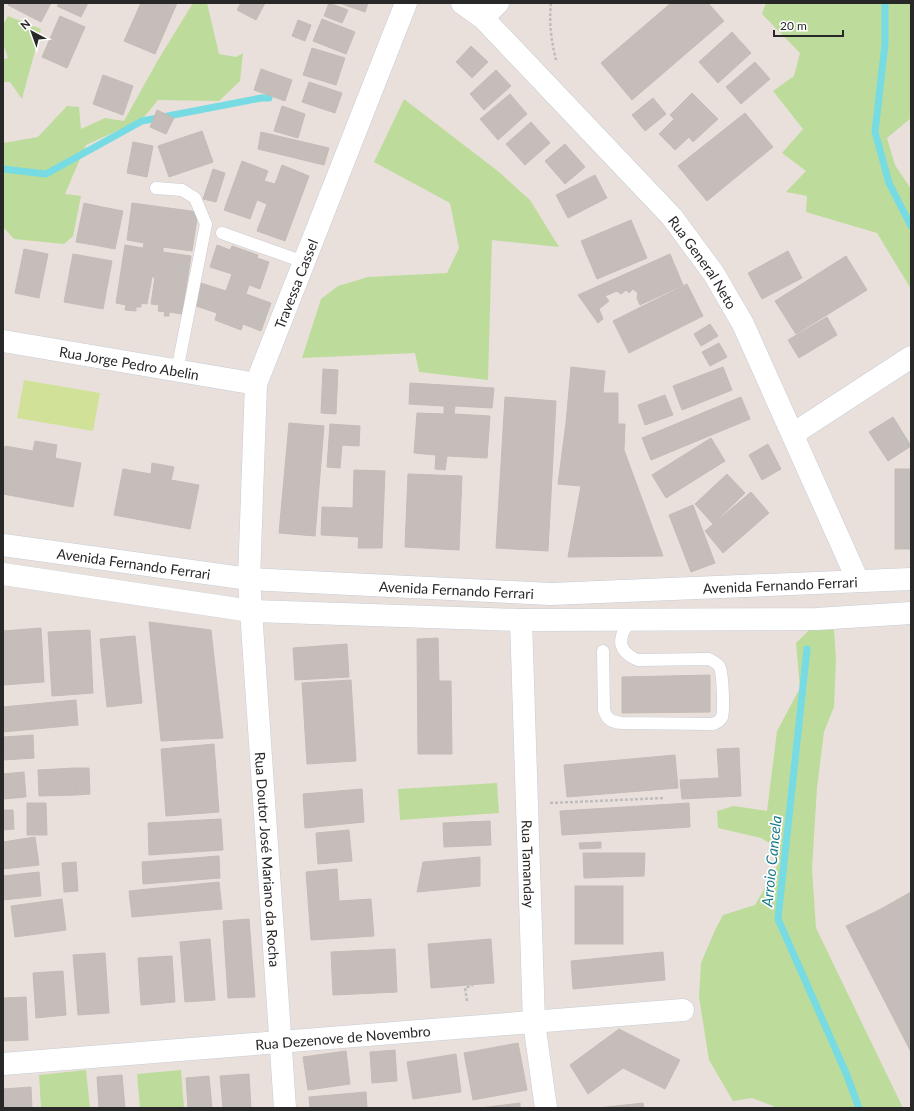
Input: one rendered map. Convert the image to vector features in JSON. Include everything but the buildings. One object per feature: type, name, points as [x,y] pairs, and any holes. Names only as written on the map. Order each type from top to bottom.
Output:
[{"type":"street","name":"Travessa Cassel","points":[[249,579],[256,384],[406,3]]},
{"type":"street","name":"Rua General Neto","points":[[462,3],[490,10],[672,217],[714,274],[743,324],[858,581]]},
{"type":"street","name":"Rua Jorge Pedro Abelin","points":[[3,341],[256,384]]},
{"type":"street","points":[[793,434],[911,357]]},
{"type":"street","name":"Avenida Fernando Ferrari","points":[[3,545],[249,579],[551,594],[911,579]]},
{"type":"street","name":"Avenida Fernando Ferrari","points":[[3,574],[251,611],[521,620],[816,619],[911,613]]},
{"type":"street","name":"Rua Doutor José Mariano da Rocha","points":[[249,579],[285,1108]]},
{"type":"street","name":"Rua Tamanday","points":[[521,620],[534,1022],[546,1108]]},
{"type":"street","name":"Rua Dezenove de Novembro","points":[[3,1064],[683,1010]]},
{"type":"lane","points":[[156,188],[182,190],[195,198],[206,224],[177,371]]},
{"type":"lane","points":[[222,233],[304,262]]},
{"type":"lane","points":[[603,651],[604,710],[605,715],[610,721],[622,723],[712,724],[718,722],[722,718],[722,673],[716,662],[709,659],[638,660],[631,658],[622,646],[621,637],[631,619]]},
{"type":"path","points":[[551,3],[551,41],[557,66]]},
{"type":"path","points":[[527,804],[665,798]]},
{"type":"path","points":[[467,1001],[465,988],[473,985]]},
{"type":"green space","points":[[193,3],[207,3],[219,54],[236,57],[243,53],[240,81],[219,101],[158,100],[145,116],[130,125],[86,145],[65,194],[81,196],[73,236],[64,244],[14,239],[3,227],[3,143],[38,137],[67,106],[79,107],[81,129],[105,118],[124,121],[158,60]]},
{"type":"green space","points":[[766,3],[911,3],[911,118],[887,138],[895,165],[911,189],[911,289],[877,233],[806,212],[807,196],[786,192],[806,171],[782,153],[803,129],[773,91],[794,76],[800,53],[762,14]]},
{"type":"green space","points":[[8,16],[41,29],[22,99],[10,82],[3,82],[3,59],[8,58],[3,43],[3,25]]},
{"type":"green space","points":[[404,99],[499,172],[530,200],[559,247],[492,240],[488,380],[419,372],[415,353],[302,358],[321,299],[338,286],[368,277],[447,273],[459,248],[450,203],[374,162]]},
{"type":"green space","points":[[24,380],[100,393],[93,431],[17,418]]},
{"type":"green space","points":[[809,630],[834,630],[836,659],[834,707],[824,732],[817,788],[812,869],[816,928],[903,1108],[776,1108],[752,1098],[733,1101],[709,1060],[699,997],[701,963],[723,915],[755,905],[780,861],[774,846],[761,838],[718,828],[717,811],[734,806],[767,811],[777,731],[800,688],[796,643]]},
{"type":"green space","points":[[497,783],[499,813],[400,820],[398,789]]},
{"type":"green space","points":[[86,1070],[90,1108],[41,1108],[39,1075]]},
{"type":"green space","points":[[181,1070],[184,1108],[140,1108],[137,1074]]},
{"type":"waterway","name":"Arroio Cancela","points":[[885,3],[885,44],[875,132],[889,183],[911,226]]},
{"type":"waterway","points":[[3,169],[46,174],[142,121],[261,98],[269,98]]},
{"type":"waterway","name":"Arroio Cancela","points":[[807,649],[778,919],[846,1073],[859,1108]]}]
